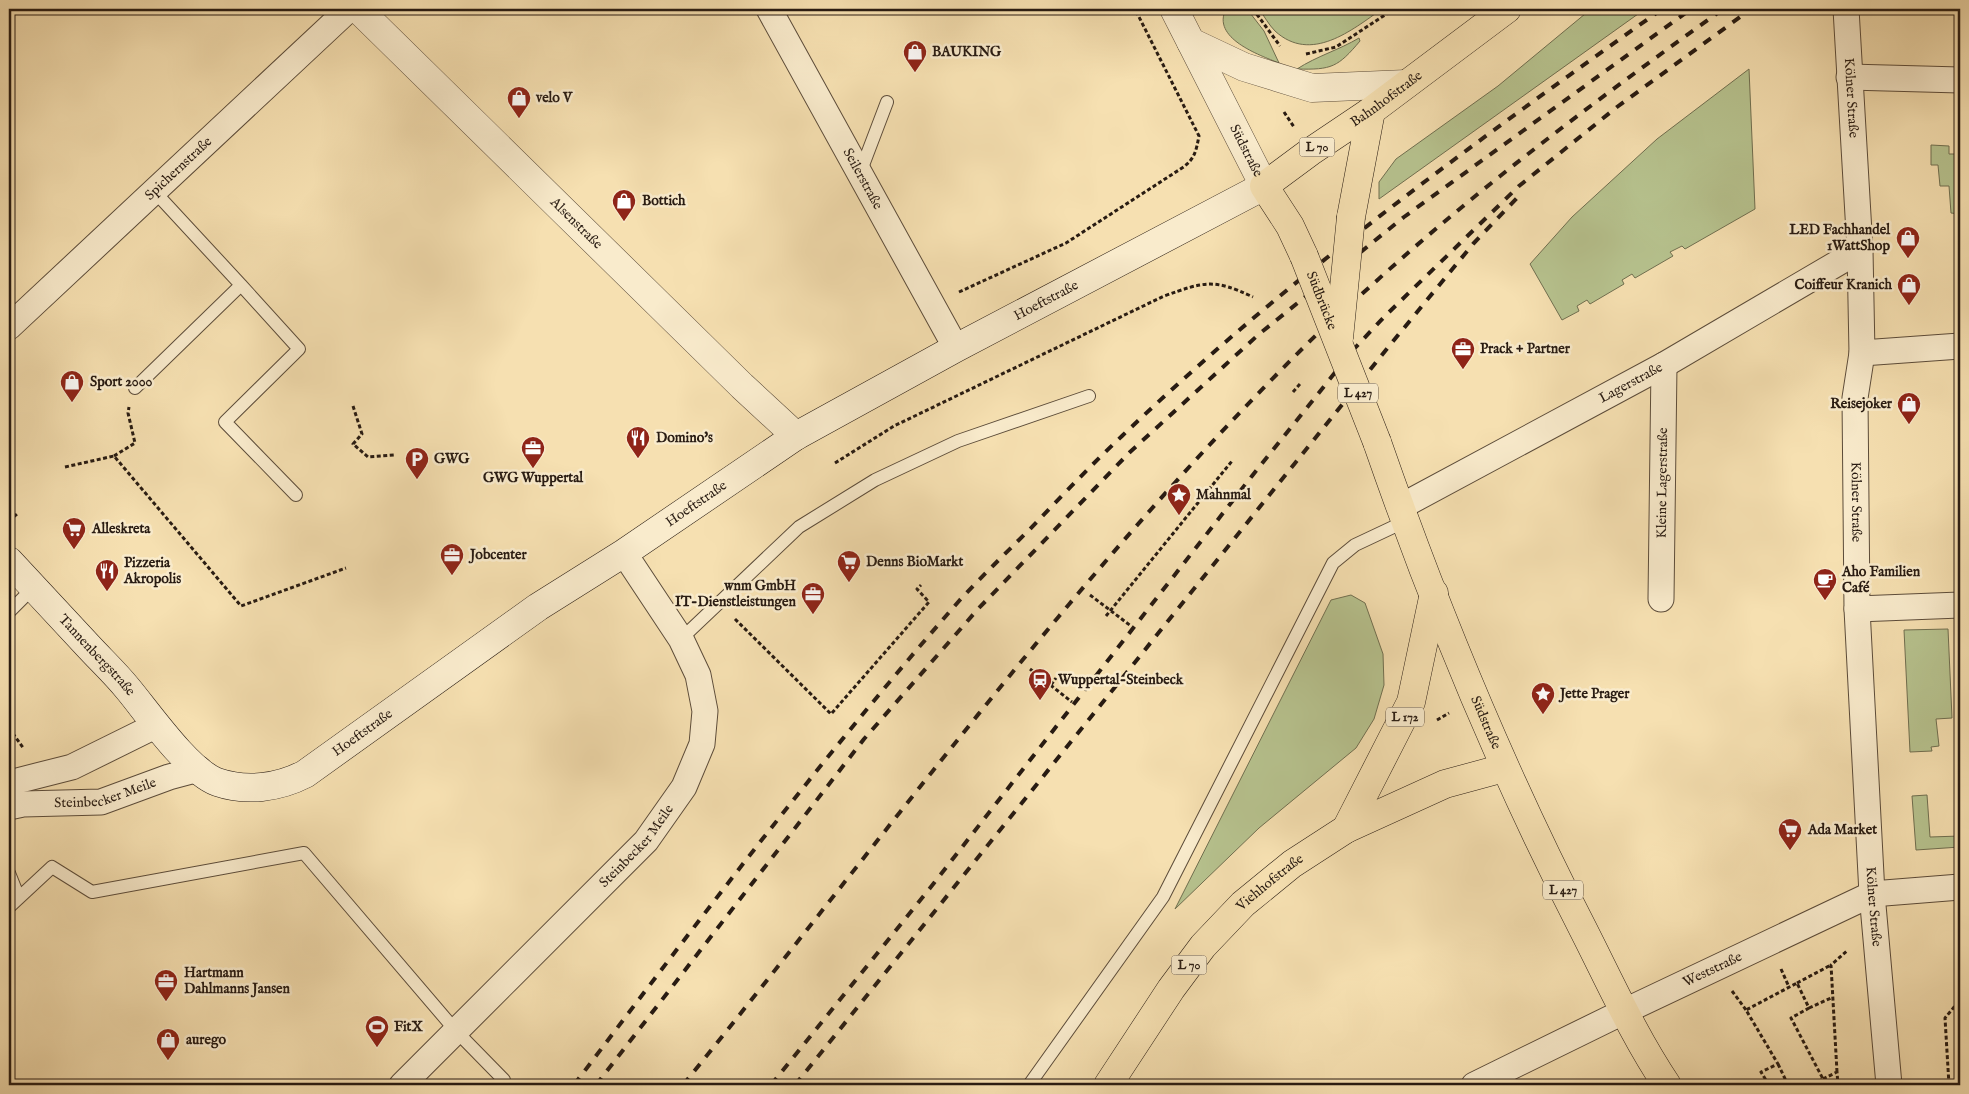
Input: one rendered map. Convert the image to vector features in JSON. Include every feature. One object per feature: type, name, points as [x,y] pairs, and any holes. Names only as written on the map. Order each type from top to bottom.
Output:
[{"type":"main road","name":"Alsenstraße","points":[[358,9],[742,386],[796,436]]},
{"type":"main road","name":"Bahnhofstraße","points":[[1264,186],[1371,111],[1507,9]]},
{"type":"main road","name":"Südstraße","points":[[1182,12],[1191,42],[1264,186],[1290,226],[1304,256]]},
{"type":"main road","points":[[1191,42],[1244,67],[1312,88],[1406,84]]},
{"type":"main road","points":[[1339,345],[1351,217],[1371,111]]},
{"type":"main road","name":"Hoeftstraße","points":[[155,726],[198,769],[215,781],[234,786],[256,788],[292,781],[305,774],[538,607],[624,552],[796,436],[956,348],[1264,186]]},
{"type":"main road","name":"Südbrücke","points":[[1304,256],[1339,345]]},
{"type":"main road","name":"Südstraße","points":[[1339,345],[1403,514],[1504,768],[1556,876],[1647,1055],[1667,1085]]},
{"type":"main road","name":"Tannenbergstraße","points":[[9,560],[128,688],[155,726]]},
{"type":"main road","name":"L 172","points":[[1346,829],[1411,702],[1434,593]]},
{"type":"main road","name":"Viehhofstraße","points":[[1108,1085],[1171,989],[1210,939],[1243,904],[1285,870],[1346,829],[1446,784],[1504,768]]},
{"type":"street","name":"Spichernstraße","points":[[9,327],[349,9]]},
{"type":"street","name":"Seilerstraße","points":[[769,9],[956,348]]},
{"type":"street","name":"Kölner Straße","points":[[1846,9],[1860,250],[1862,353],[1855,398],[1858,609],[1872,894],[1889,1085]]},
{"type":"street","points":[[1849,77],[1960,80]]},
{"type":"street","name":"Lagerstraße","points":[[1403,514],[1664,366],[1860,250]]},
{"type":"street","points":[[1862,353],[1960,346]]},
{"type":"street","name":"Kleine Lagerstraße","points":[[1661,599],[1664,366]]},
{"type":"street","name":"Steinbecker Meile","points":[[402,1085],[646,841],[684,787],[702,744],[705,711],[698,675],[681,639],[624,552]]},
{"type":"street","points":[[1858,609],[1960,605]]},
{"type":"street","name":"Steinbecker Meile","points":[[9,783],[72,767],[155,726]]},
{"type":"street","name":"Steinbecker Meile","points":[[9,807],[23,804],[101,802],[169,777],[198,769]]},
{"type":"street","name":"Weststraße","points":[[1474,1085],[1872,894],[1960,887]]},
{"type":"lane","points":[[860,173],[887,102]]},
{"type":"lane","points":[[154,191],[299,349],[225,422],[296,495]]},
{"type":"lane","points":[[135,388],[241,285]]},
{"type":"lane","points":[[681,639],[799,527],[875,480],[958,440],[1089,396]]},
{"type":"lane","points":[[1030,1085],[1163,897],[1333,563],[1355,545],[1403,514]]},
{"type":"lane","points":[[9,612],[34,588]]},
{"type":"lane","points":[[9,907],[52,867],[92,892],[304,853],[456,1031],[504,1080],[499,1085]]},
{"type":"lane","points":[[9,873],[19,898]]},
{"type":"path","points":[[932,304],[1066,243],[1191,161],[1196,154],[1199,136],[1135,9]]},
{"type":"path","points":[[1300,54],[1336,47],[1394,9]]},
{"type":"path","points":[[835,463],[894,426],[1164,296],[1196,285],[1216,283],[1253,297]]},
{"type":"path","points":[[1293,392],[1300,384]]},
{"type":"path","points":[[65,467],[114,456],[135,443],[128,413],[135,388]]},
{"type":"path","points":[[353,406],[362,434],[353,444],[368,457],[394,455]]},
{"type":"path","points":[[114,456],[241,606],[346,568]]},
{"type":"path","points":[[1106,616],[1232,461]]},
{"type":"path","points":[[9,521],[17,514]]},
{"type":"path","points":[[719,602],[831,714],[929,602],[917,589],[921,585]]},
{"type":"path","points":[[1090,595],[1131,626]]},
{"type":"path","points":[[1030,668],[1072,702]]},
{"type":"path","points":[[1051,685],[1056,678]]},
{"type":"path","points":[[9,728],[21,745]]},
{"type":"path","points":[[1746,1010],[1831,965],[1855,944],[1846,907]]},
{"type":"path","points":[[1831,965],[1831,998],[1838,1085]]},
{"type":"path","points":[[1782,972],[1789,987]]},
{"type":"path","points":[[1798,983],[1809,1008]]},
{"type":"path","points":[[1730,988],[1746,1010],[1778,1064],[1788,1085]]},
{"type":"path","points":[[1823,1079],[1791,1018],[1831,998]]},
{"type":"path","points":[[1949,1085],[1945,1018],[1960,1000]]},
{"type":"path","points":[[1769,1085],[1761,1072],[1778,1064]]},
{"type":"path","points":[[1812,1085],[1837,1072]]},
{"type":"green space","points":[[1226,9],[1247,9],[1264,31],[1279,63],[1249,50],[1231,37],[1225,29],[1223,19]]},
{"type":"green space","points":[[1259,9],[1382,9],[1358,26],[1331,40],[1317,44],[1303,44],[1289,40],[1275,31]]},
{"type":"green space","points":[[1591,9],[1645,9],[1379,199],[1379,182],[1396,159],[1498,86]]},
{"type":"green space","points":[[1359,38],[1360,41],[1340,62],[1319,69],[1297,69],[1312,60]]},
{"type":"green space","points":[[1749,69],[1755,209],[1685,249],[1682,246],[1670,252],[1673,256],[1635,278],[1632,274],[1622,280],[1624,284],[1590,304],[1587,300],[1577,306],[1579,311],[1562,320],[1530,264],[1572,217],[1657,139]]},
{"type":"green space","points":[[1931,145],[1949,146],[1949,154],[1960,154],[1960,214],[1951,213],[1949,186],[1940,186],[1938,165],[1931,165]]},
{"type":"green space","points":[[1351,595],[1365,603],[1383,654],[1384,685],[1374,719],[1356,748],[1259,828],[1175,909],[1331,600]]},
{"type":"green space","points":[[1948,629],[1952,718],[1936,719],[1939,746],[1931,747],[1932,751],[1910,752],[1904,630]]},
{"type":"green space","points":[[1927,795],[1930,837],[1960,836],[1960,847],[1916,850],[1912,796]]},
{"type":"railway","points":[[574,1085],[762,840],[908,660],[959,601],[1098,459],[1185,377],[1317,266],[1522,109],[1662,9]]},
{"type":"railway","points":[[596,1085],[864,739],[978,609],[1130,452],[1258,335],[1404,217],[1691,9]]},
{"type":"railway","points":[[683,1085],[1061,613],[1222,432],[1306,345],[1415,247],[1500,176],[1588,108],[1723,9]]},
{"type":"railway","points":[[771,1085],[934,883],[1252,476],[1354,349],[1385,316],[1519,186],[1617,107],[1751,9]]},
{"type":"railway","points":[[795,1085],[1390,345],[1473,244],[1518,197]]},
{"type":"place","name":"BAUKING","points":[[915,73]]},
{"type":"place","name":"velo V","points":[[519,119]]},
{"type":"place","name":"Bottich","points":[[624,222]]},
{"type":"place","name":"LED Fachhandel 1WattShop","points":[[1908,259]]},
{"type":"place","name":"Coiffeur Kranich","points":[[1909,306]]},
{"type":"place","name":"Prack + Partner","points":[[1463,370]]},
{"type":"place","name":"Sport 2000","points":[[72,403]]},
{"type":"place","name":"Reisejoker","points":[[1909,425]]},
{"type":"place","name":"Domino's","points":[[638,459]]},
{"type":"place","name":"GWG Wuppertal","points":[[533,469]]},
{"type":"place","name":"GWG","points":[[417,480]]},
{"type":"place","name":"Mahnmal","points":[[1179,516]]},
{"type":"place","name":"Alleskreta","points":[[74,550]]},
{"type":"place","name":"Jobcenter","points":[[452,576]]},
{"type":"place","name":"Denns BioMarkt","points":[[849,583]]},
{"type":"place","name":"Pizzeria Akropolis","points":[[107,592]]},
{"type":"place","name":"Aho Familien Café","points":[[1825,601]]},
{"type":"place","name":"wnm GmbH IT-Dienstleistungen","points":[[813,615]]},
{"type":"place","name":"Wuppertal-Steinbeck","points":[[1040,701]]},
{"type":"place","name":"Jette Prager","points":[[1543,715]]},
{"type":"place","name":"Ada Market","points":[[1790,851]]},
{"type":"place","name":"Hartmann Dahlmanns Jansen","points":[[166,1002]]},
{"type":"place","name":"FitX","points":[[377,1048]]},
{"type":"place","name":"aurego","points":[[168,1061]]}]
